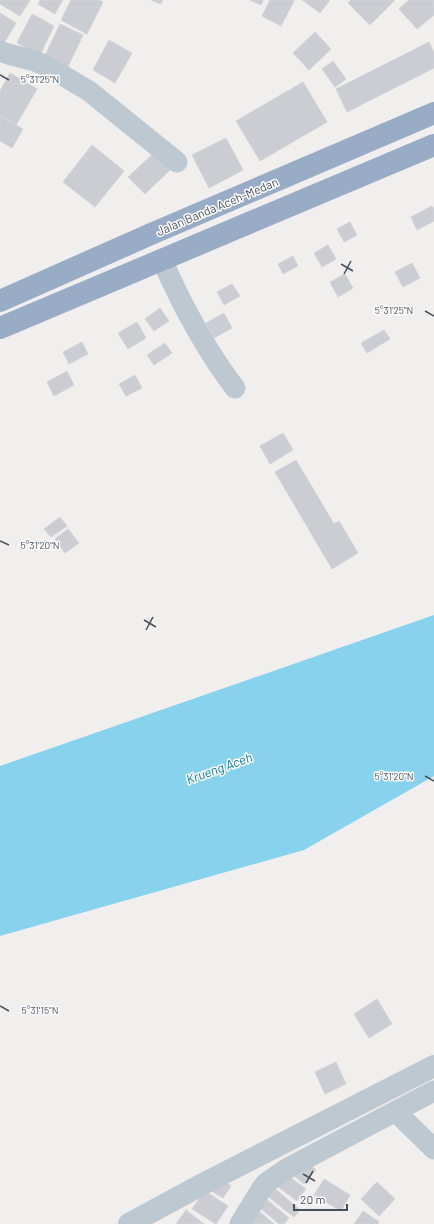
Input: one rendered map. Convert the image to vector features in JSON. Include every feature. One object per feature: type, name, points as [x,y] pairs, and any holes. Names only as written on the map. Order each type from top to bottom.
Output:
[{"type":"highway","name":"Jalan Banda Aceh-Medan","points":[[0,301],[151,234],[434,113]]},
{"type":"highway","points":[[0,328],[434,145]]},
{"type":"highway","points":[[151,234],[162,260]]},
{"type":"street","points":[[0,51],[35,61],[89,90],[177,162]]},
{"type":"street","points":[[162,260],[192,322],[219,367],[235,388]]},
{"type":"street","points":[[129,1224],[201,1185],[434,1066]]},
{"type":"street","points":[[240,1224],[266,1183],[288,1168],[315,1153],[434,1091]]},
{"type":"street","points":[[396,1112],[434,1149]]},
{"type":"water","name":"Krueng Aceh","points":[[434,615],[434,776],[304,850],[0,936],[0,766]]},
{"type":"building","points":[[0,0],[30,0],[20,16],[0,4]]},
{"type":"building","points":[[40,0],[63,0],[55,14],[38,4]]},
{"type":"building","points":[[71,0],[99,0],[103,2],[87,34],[61,20]]},
{"type":"building","points":[[151,0],[163,0],[161,4]]},
{"type":"building","points":[[250,0],[263,0],[261,5]]},
{"type":"building","points":[[270,0],[294,1],[281,26],[262,16]]},
{"type":"building","points":[[302,0],[330,0],[320,13]]},
{"type":"building","points":[[351,0],[395,0],[370,25],[348,3]]},
{"type":"building","points":[[409,0],[434,0],[434,15],[417,29],[399,9]]},
{"type":"building","points":[[0,13],[16,23],[1,48],[0,47]]},
{"type":"building","points":[[32,14],[54,26],[40,55],[17,43]]},
{"type":"building","points":[[60,24],[83,35],[65,73],[42,62]]},
{"type":"building","points":[[315,32],[331,49],[309,70],[293,53]]},
{"type":"building","points":[[109,40],[132,53],[115,83],[93,70]]},
{"type":"building","points":[[429,42],[434,53],[434,68],[347,112],[336,89]]},
{"type":"building","points":[[333,61],[346,79],[335,87],[322,69]]},
{"type":"building","points":[[10,73],[37,89],[16,125],[0,115],[0,91]]},
{"type":"building","points":[[303,82],[327,122],[260,161],[236,121]]},
{"type":"building","points":[[0,116],[23,129],[12,148],[0,141]]},
{"type":"building","points":[[226,138],[243,170],[209,188],[192,155]]},
{"type":"building","points":[[92,145],[124,171],[95,207],[63,182]]},
{"type":"building","points":[[154,153],[170,170],[145,194],[128,177]]},
{"type":"building","points":[[432,206],[434,209],[434,221],[417,230],[411,217]]},
{"type":"building","points":[[350,222],[357,235],[344,242],[337,229]]},
{"type":"building","points":[[328,245],[336,259],[322,267],[314,253]]},
{"type":"building","points":[[293,256],[298,266],[283,274],[278,264]]},
{"type":"building","points":[[412,263],[420,278],[403,287],[395,272]]},
{"type":"building","points":[[345,274],[353,288],[338,297],[330,282]]},
{"type":"building","points":[[232,284],[240,296],[224,305],[217,292]]},
{"type":"building","points":[[160,308],[169,321],[154,331],[145,319]]},
{"type":"building","points":[[224,313],[232,328],[214,338],[206,323]]},
{"type":"building","points":[[137,322],[146,338],[128,349],[118,333]]},
{"type":"building","points":[[384,330],[390,339],[367,353],[361,343]]},
{"type":"building","points":[[82,342],[88,354],[69,364],[63,352]]},
{"type":"building","points":[[165,343],[172,353],[154,365],[147,355]]},
{"type":"building","points":[[67,371],[74,385],[54,396],[47,382]]},
{"type":"building","points":[[135,375],[142,388],[126,396],[119,384]]},
{"type":"building","points":[[283,433],[293,450],[270,464],[260,446]]},
{"type":"building","points":[[296,460],[334,524],[339,521],[358,553],[332,569],[275,472]]},
{"type":"building","points":[[60,517],[67,526],[51,537],[44,529]]},
{"type":"building","points":[[68,529],[79,543],[65,553],[55,539]]},
{"type":"building","points":[[377,999],[392,1024],[369,1038],[354,1014]]},
{"type":"building","points":[[336,1062],[346,1084],[325,1094],[315,1072]]},
{"type":"building","points":[[305,1161],[316,1170],[304,1184],[293,1175]]},
{"type":"building","points":[[286,1174],[306,1189],[297,1201],[277,1186]]},
{"type":"building","points":[[219,1177],[231,1186],[223,1198],[210,1190]]},
{"type":"building","points":[[324,1179],[350,1195],[341,1211],[314,1195]]},
{"type":"building","points":[[377,1182],[395,1199],[379,1216],[361,1199]]},
{"type":"building","points":[[272,1186],[300,1210],[294,1217],[265,1194]]},
{"type":"building","points":[[205,1191],[228,1206],[216,1224],[192,1209]]},
{"type":"building","points":[[266,1199],[289,1218],[284,1224],[279,1224],[259,1207]]},
{"type":"building","points":[[186,1210],[204,1224],[176,1224]]},
{"type":"building","points":[[363,1211],[379,1222],[378,1224],[354,1224]]},
{"type":"building","points":[[260,1212],[274,1224],[249,1224]]}]
